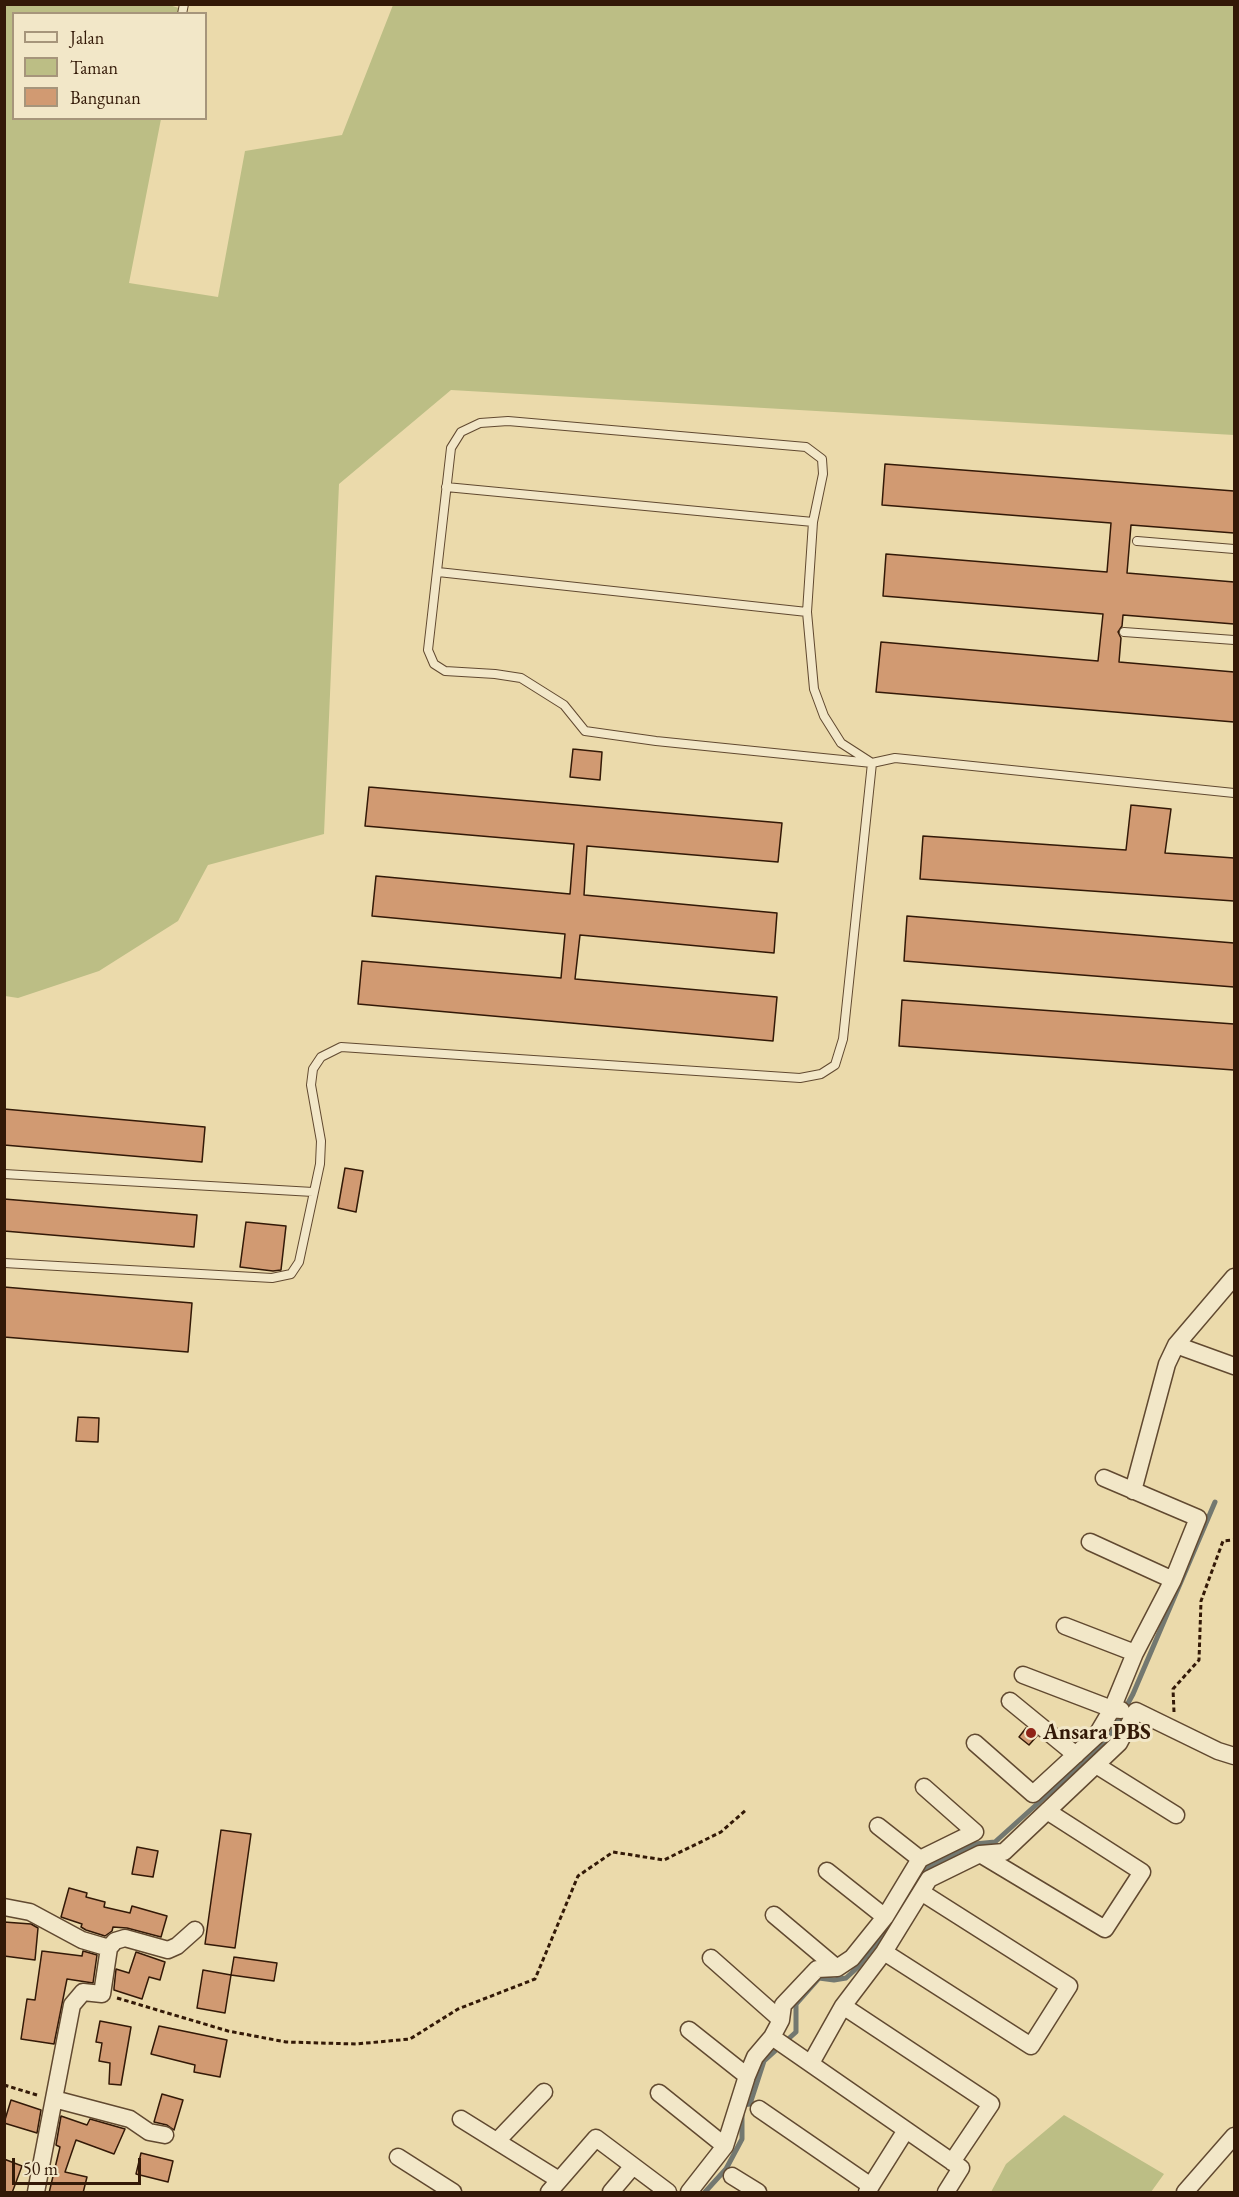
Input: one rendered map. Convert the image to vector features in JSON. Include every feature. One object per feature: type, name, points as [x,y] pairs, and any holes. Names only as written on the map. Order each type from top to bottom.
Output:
[{"type":"street","points":[[1133,1491],[1167,1364],[1176,1345],[1234,1277]]},
{"type":"street","points":[[1176,1345],[1234,1366]]},
{"type":"street","points":[[975,1743],[1033,1794],[1096,1736],[1112,1709],[1136,1653],[1173,1580],[1198,1518],[1104,1478]]},
{"type":"street","points":[[1090,1542],[1173,1580]]},
{"type":"street","points":[[1065,1626],[1136,1653]]},
{"type":"street","points":[[1023,1675],[1112,1709],[1136,1711],[1218,1751],[1234,1756]]},
{"type":"street","points":[[1010,1701],[1076,1755]]},
{"type":"street","points":[[811,2064],[843,2006],[884,1952],[929,1879],[980,1854],[1004,1852],[1119,1743],[1136,1711]]},
{"type":"street","points":[[1096,1766],[1176,1815]]},
{"type":"street","points":[[689,2193],[725,2146],[747,2076],[755,2057],[772,2037],[782,2020],[783,2005],[816,1969],[837,1968],[852,1958],[885,1917],[920,1859],[975,1832],[924,1787]]},
{"type":"street","points":[[980,1854],[1105,1929],[1142,1872],[1047,1811]]},
{"type":"street","points":[[878,1826],[920,1859]]},
{"type":"street","points":[[827,1871],[885,1917]]},
{"type":"street","points":[[884,1952],[1031,2046],[1069,1986],[921,1892]]},
{"type":"street","points":[[4,1907],[30,1912],[82,1940],[109,1948]]},
{"type":"street","points":[[774,1916],[837,1968]]},
{"type":"street","points":[[36,2193],[72,2005],[83,1992],[102,1994],[109,1948],[115,1941],[125,1938],[168,1950],[177,1946],[195,1930]]},
{"type":"street","points":[[711,1958],[782,2020]]},
{"type":"street","points":[[843,2006],[991,2104],[952,2162]]},
{"type":"street","points":[[690,2030],[747,2076]]},
{"type":"street","points":[[772,2037],[961,2168],[946,2193]]},
{"type":"street","points":[[497,2141],[544,2092]]},
{"type":"street","points":[[659,2093],[725,2146]]},
{"type":"street","points":[[54,2099],[130,2119],[149,2132],[165,2135]]},
{"type":"street","points":[[759,2109],[869,2189],[906,2130]]},
{"type":"street","points":[[461,2119],[497,2141],[554,2186],[596,2138],[664,2192]]},
{"type":"street","points":[[1185,2193],[1234,2136]]},
{"type":"street","points":[[398,2157],[453,2193]]},
{"type":"street","points":[[611,2193],[633,2166]]},
{"type":"street","points":[[732,2176],[758,2193]]},
{"type":"lane","points":[[872,763],[841,742],[824,716],[814,689],[807,612],[813,522],[823,474],[822,459],[806,447],[508,421],[480,423],[461,432],[451,448],[428,650],[434,664],[446,671],[521,678],[564,705],[585,730],[656,741],[872,763],[895,758],[1234,793]]},
{"type":"lane","points":[[446,487],[813,522]]},
{"type":"lane","points":[[1137,541],[1234,549]]},
{"type":"lane","points":[[438,572],[807,612]]},
{"type":"lane","points":[[1124,632],[1234,640]]},
{"type":"lane","points":[[4,1263],[272,1278],[291,1275],[298,1262],[320,1164],[321,1141],[311,1085],[313,1069],[321,1057],[341,1047],[800,1078],[821,1074],[835,1065],[843,1039],[872,763]]},
{"type":"lane","points":[[4,1174],[313,1192]]},
{"type":"path","points":[[1180,1732],[1173,1709],[1173,1689],[1199,1660],[1201,1601],[1223,1541],[1234,1540]]},
{"type":"path","points":[[102,1994],[228,2031],[286,2042],[356,2044],[410,2039],[458,2009],[536,1979],[578,1876],[613,1852],[664,1860],[721,1832],[747,1809]]},
{"type":"path","points":[[4,2085],[54,2099]]},
{"type":"green space","points":[[166,4],[182,9],[181,12],[12,12],[12,120],[161,120],[129,283],[218,297],[245,151],[342,135],[393,5],[1234,5],[1234,435],[451,390],[339,484],[324,834],[208,865],[178,921],[99,971],[18,998],[5,996],[4,5]]},
{"type":"green space","points":[[1064,2115],[1164,2174],[1151,2192],[991,2192],[1006,2164]]},
{"type":"building","points":[[885,464],[1234,491],[1234,533],[1131,525],[1127,573],[1234,582],[1234,624],[1123,615],[1122,626],[1118,632],[1121,638],[1119,662],[1234,672],[1234,722],[876,692],[881,642],[1098,661],[1103,614],[883,596],[886,554],[1107,572],[1111,523],[882,505]]},
{"type":"building","points":[[573,749],[602,752],[600,780],[570,777]]},
{"type":"building","points":[[369,787],[782,823],[778,862],[587,846],[584,895],[777,913],[774,953],[580,935],[575,979],[777,997],[773,1041],[358,1004],[362,961],[561,978],[565,934],[372,916],[376,876],[570,894],[574,844],[365,826]]},
{"type":"building","points":[[1131,805],[1171,809],[1165,853],[1234,858],[1234,901],[920,879],[923,836],[1126,850]]},
{"type":"building","points":[[907,916],[1234,943],[1234,987],[904,961]]},
{"type":"building","points":[[902,1000],[1234,1024],[1234,1070],[899,1046]]},
{"type":"building","points":[[4,1109],[205,1127],[202,1162],[4,1145]]},
{"type":"building","points":[[345,1168],[363,1171],[356,1212],[338,1208]]},
{"type":"building","points":[[4,1199],[197,1215],[194,1247],[4,1231]]},
{"type":"building","points":[[246,1222],[286,1226],[281,1270],[240,1267]]},
{"type":"building","points":[[4,1287],[192,1303],[188,1352],[4,1337]]},
{"type":"building","points":[[78,1417],[99,1418],[98,1442],[76,1441]]},
{"type":"building","points":[[1026,1728],[1037,1736],[1029,1745],[1019,1737]]},
{"type":"building","points":[[221,1830],[251,1834],[235,1948],[205,1944]]},
{"type":"building","points":[[137,1847],[158,1851],[153,1877],[132,1874]]},
{"type":"building","points":[[69,1888],[87,1893],[86,1897],[105,1902],[104,1907],[130,1913],[132,1906],[167,1916],[161,1937],[127,1928],[113,1927],[112,1931],[105,1936],[86,1930],[81,1927],[82,1924],[61,1917]]},
{"type":"building","points":[[4,1922],[31,1924],[38,1928],[35,1960],[4,1956]]},
{"type":"building","points":[[42,1951],[82,1956],[83,1951],[97,1955],[93,1983],[67,1979],[54,2044],[21,2039],[27,1999],[35,2000]]},
{"type":"building","points":[[136,1952],[165,1962],[160,1980],[149,1977],[142,1999],[114,1990],[116,1969],[129,1973]]},
{"type":"building","points":[[234,1957],[277,1963],[274,1981],[231,1975]]},
{"type":"building","points":[[203,1970],[231,1975],[225,2013],[197,2008]]},
{"type":"building","points":[[100,2021],[131,2027],[121,2085],[109,2084],[110,2063],[99,2061],[102,2043],[96,2042]]},
{"type":"building","points":[[159,2026],[227,2040],[220,2077],[194,2072],[195,2065],[151,2054]]},
{"type":"building","points":[[162,2094],[183,2100],[174,2130],[167,2125],[154,2122]]},
{"type":"building","points":[[11,2100],[41,2110],[37,2133],[4,2123]]},
{"type":"building","points":[[61,2116],[87,2125],[90,2119],[125,2129],[114,2154],[76,2140],[65,2172],[87,2177],[83,2193],[49,2193],[60,2147],[56,2145]]},
{"type":"building","points":[[141,2153],[173,2161],[168,2182],[136,2174]]},
{"type":"building","points":[[4,2159],[22,2166],[12,2193],[4,2193]]},
{"type":"waterway","points":[[705,2192],[726,2169],[742,2139],[742,2105],[750,2104],[764,2061],[796,2032],[796,2004],[819,1978],[834,1980],[846,1978],[857,1968],[896,1917],[924,1869],[975,1844],[995,1842],[1108,1740],[1133,1694],[1215,1502]]},
{"type":"place","name":"Ansara PBS","points":[[1031,1733]]}]
